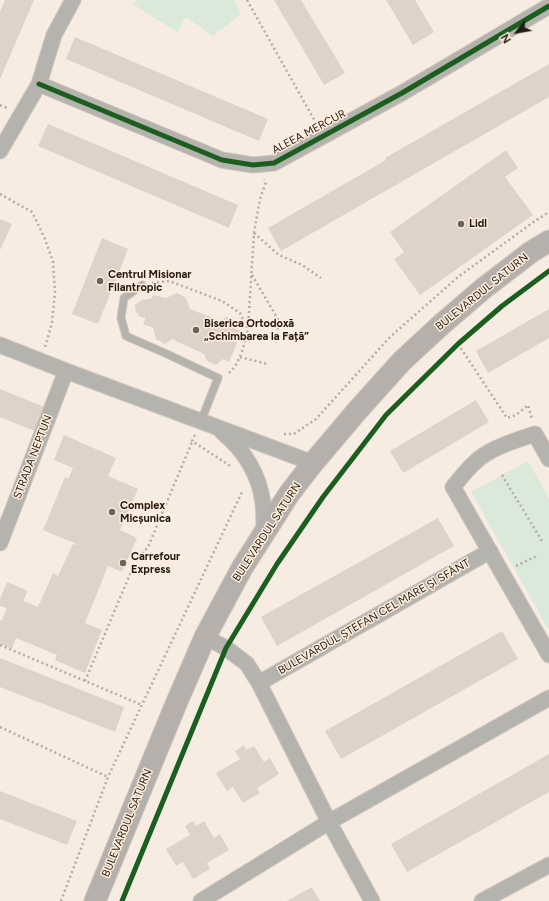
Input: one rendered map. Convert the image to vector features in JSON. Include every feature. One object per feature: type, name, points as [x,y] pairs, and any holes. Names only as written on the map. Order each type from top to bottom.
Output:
[{"type":"main road","name":"BULEVARDUL SATURN","points":[[95,901],[205,637],[242,568],[289,494],[356,411],[402,361],[484,288],[531,252],[549,241]]},
{"type":"street","points":[[0,151],[39,84],[54,35],[73,0]]},
{"type":"street","name":"ALEEA MERCUR","points":[[39,84],[222,160],[252,166],[274,163],[402,93],[549,6]]},
{"type":"street","points":[[0,344],[66,371],[313,463]]},
{"type":"street","name":"STRADA NEPTUN","points":[[0,543],[66,371]]},
{"type":"street","points":[[217,427],[234,441],[247,458],[255,473],[260,488],[263,505],[264,532]]},
{"type":"street","points":[[549,459],[535,434],[510,442],[488,453],[468,469],[453,487],[549,655]]},
{"type":"street","name":"BULEVARDUL ȘTEFAN CEL MARE ȘI SFÂNT","points":[[259,683],[490,551]]},
{"type":"street","points":[[205,637],[226,648],[247,664],[259,683],[329,822],[372,901]]},
{"type":"street","points":[[201,901],[329,822],[549,698]]},
{"type":"street","points":[[482,901],[549,865]]},
{"type":"lane","points":[[142,285],[124,298],[121,318],[126,336],[218,378],[201,422]]},
{"type":"path","points":[[247,0],[324,136]]},
{"type":"path","points":[[218,378],[226,376],[234,369],[240,357],[248,329],[254,233],[260,199],[266,182],[252,166]]},
{"type":"path","points":[[0,194],[32,212],[45,239],[53,262],[55,292],[52,323],[40,361]]},
{"type":"path","points":[[254,233],[279,255],[302,265],[321,278]]},
{"type":"path","points":[[252,274],[279,321],[276,343]]},
{"type":"path","points":[[142,285],[168,281],[222,301],[240,313],[248,329]]},
{"type":"path","points":[[452,349],[464,339]]},
{"type":"path","points":[[458,344],[507,418],[516,415],[528,405],[535,434]]},
{"type":"path","points":[[240,357],[267,364]]},
{"type":"path","points":[[85,681],[136,560],[148,547],[201,422]]},
{"type":"path","points":[[192,441],[234,468]]},
{"type":"path","points":[[502,475],[542,541]]},
{"type":"path","points":[[62,901],[108,777],[244,487]]},
{"type":"path","points":[[504,576],[514,567],[537,556]]},
{"type":"path","points":[[0,645],[142,705]]},
{"type":"path","points":[[0,727],[108,777]]},
{"type":"green space","points":[[136,0],[234,0],[241,14],[213,36],[186,17],[177,32],[133,4]]},
{"type":"green space","points":[[528,461],[549,498],[549,630],[471,492]]},
{"type":"building","points":[[5,0],[34,0],[0,79],[0,12]]},
{"type":"building","points":[[274,0],[301,0],[345,73],[324,85]]},
{"type":"building","points":[[386,0],[415,0],[434,32],[413,45]]},
{"type":"building","points":[[75,37],[268,119],[259,141],[66,59]]},
{"type":"building","points":[[549,64],[549,97],[281,251],[268,228],[386,160],[385,158]]},
{"type":"building","points":[[48,124],[238,205],[229,228],[38,146]]},
{"type":"building","name":"Lidl","points":[[506,150],[518,168],[505,177],[533,215],[420,295],[394,259],[404,252],[390,232]]},
{"type":"building","points":[[0,219],[12,224],[0,250]]},
{"type":"building","name":"Centrul Misionar Filantropic","points":[[102,238],[128,249],[98,324],[72,314]]},
{"type":"building","name":"Biserica Ortodoxă „Schimbarea la Față”","points":[[177,293],[186,298],[190,309],[221,321],[226,317],[236,321],[234,328],[242,331],[229,362],[223,359],[216,365],[207,361],[204,354],[172,339],[165,344],[156,339],[153,328],[143,324],[146,318],[140,317],[136,312],[135,305],[142,300],[151,299],[153,295],[166,298]]},
{"type":"building","points":[[549,309],[549,338],[488,373],[476,351]]},
{"type":"building","points":[[0,389],[47,408],[37,432],[0,417]]},
{"type":"building","points":[[476,400],[489,422],[403,473],[390,451]]},
{"type":"building","points":[[64,435],[116,458],[108,476],[138,489],[120,530],[137,538],[122,572],[108,566],[85,623],[102,630],[85,673],[55,660],[57,655],[16,638],[12,649],[0,644],[0,620],[2,620],[7,608],[0,606],[0,599],[7,582],[28,591],[23,601],[38,607],[53,573],[58,576],[73,544],[79,545],[43,530],[65,477],[68,479],[73,468],[54,460]]},
{"type":"building","points":[[438,518],[454,546],[277,646],[261,617]]},
{"type":"building","points":[[502,631],[518,659],[341,759],[325,731]]},
{"type":"building","points":[[0,658],[124,707],[115,732],[0,687]]},
{"type":"building","points":[[244,745],[246,750],[254,746],[264,762],[270,758],[279,774],[257,788],[260,793],[243,803],[233,787],[227,791],[216,773],[240,759],[235,751]]},
{"type":"building","points":[[549,754],[549,792],[407,872],[391,844]]},
{"type":"building","points":[[0,791],[77,821],[67,845],[0,819]]},
{"type":"building","points":[[193,821],[196,826],[204,821],[214,838],[220,834],[229,850],[207,863],[210,869],[193,879],[183,862],[176,866],[166,849],[190,835],[185,826]]},
{"type":"building","points":[[312,887],[320,901],[287,901]]},
{"type":"cycle path","points":[[39,84],[222,160],[253,165],[274,163],[402,93],[549,6]]},
{"type":"cycle path","points":[[122,901],[226,648],[277,564],[323,497],[386,415],[458,344],[502,306],[549,271]]},
{"type":"place","name":"Lidl","points":[[461,224]]},
{"type":"place","name":"Centrul Misionar Filantropic","points":[[100,281]]},
{"type":"place","name":"Biserica Ortodoxă „Schimbarea la Față”","points":[[196,330]]},
{"type":"place","name":"Complex Micșunica","points":[[112,512]]},
{"type":"place","name":"Carrefour Express","points":[[123,563]]}]
